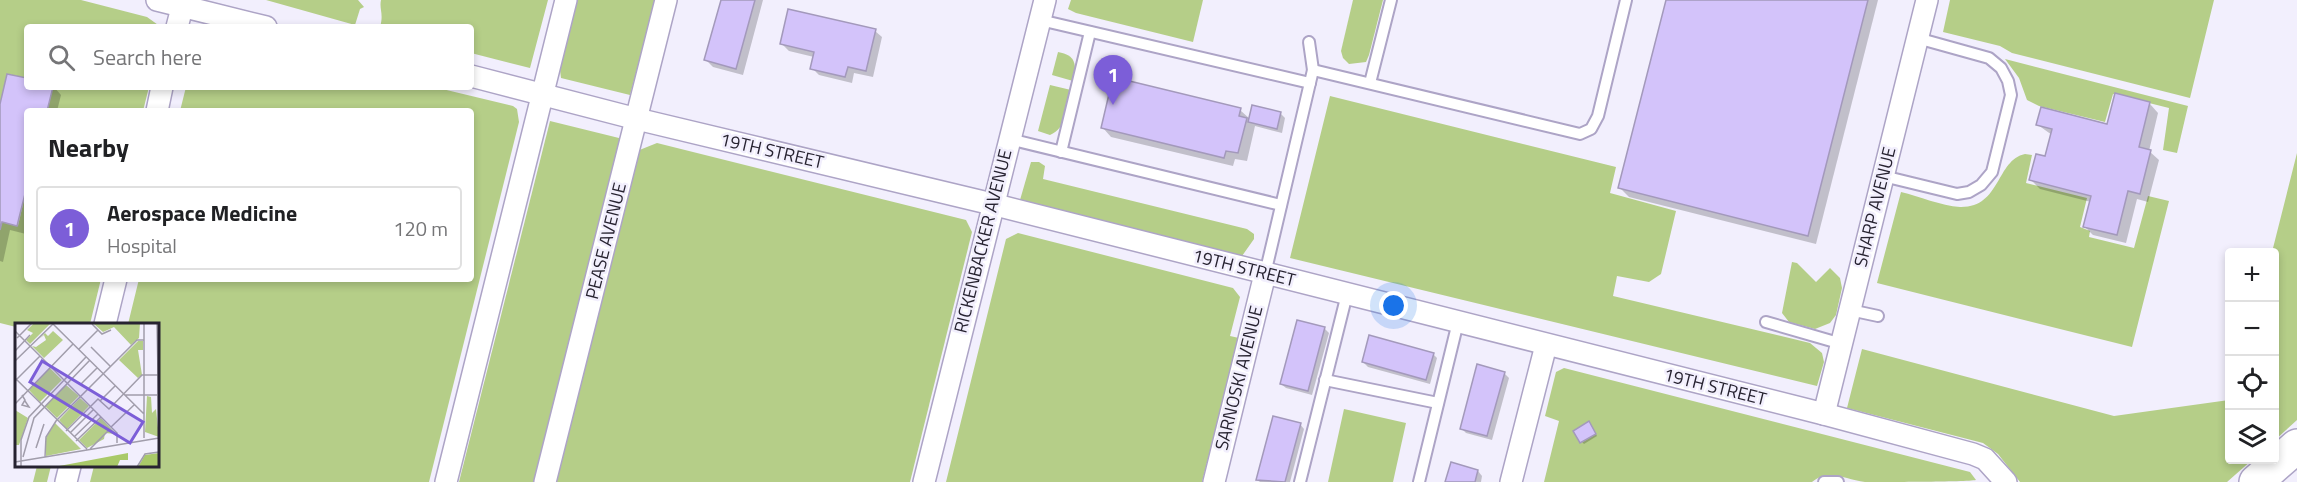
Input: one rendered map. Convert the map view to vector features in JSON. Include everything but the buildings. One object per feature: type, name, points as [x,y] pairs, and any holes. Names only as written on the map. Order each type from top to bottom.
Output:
[{"type":"main road","points":[[2256,482],[2297,446]]},
{"type":"street","points":[[157,0],[183,3],[256,24]]},
{"type":"street","points":[[446,482],[566,0]]},
{"type":"street","name":"PEASE AVENUE","points":[[545,482],[666,0]]},
{"type":"street","name":"SHARP AVENUE","points":[[1824,414],[1926,0]]},
{"type":"street","points":[[178,24],[183,3]]},
{"type":"street","name":"RICKENBACKER AVENUE","points":[[924,482],[992,204],[1043,10]]},
{"type":"street","name":"19TH STREET","points":[[474,77],[637,119],[992,204],[1824,414],[1973,454],[1984,459],[2004,481]]},
{"type":"street","points":[[158,108],[161,90]]},
{"type":"street","name":"SARNOSKI AVENUE","points":[[1214,482],[1265,274]]},
{"type":"street","points":[[105,323],[115,282]]},
{"type":"street","points":[[1511,482],[1546,345]]},
{"type":"street","points":[[66,482],[70,467]]},
{"type":"lane","points":[[1370,83],[1391,0]]},
{"type":"lane","points":[[1313,70],[1580,134],[1591,129],[1598,116],[1626,0]]},
{"type":"lane","points":[[1043,10],[1090,32],[1310,83]]},
{"type":"lane","points":[[1061,152],[1090,32]]},
{"type":"lane","points":[[1883,176],[1958,194],[1969,192],[1981,185],[1992,171],[2003,128],[2011,95],[2001,68],[1989,58],[1917,38]]},
{"type":"lane","points":[[1265,274],[1313,70],[1309,42]]},
{"type":"lane","points":[[1009,139],[1281,206]]},
{"type":"lane","points":[[1300,482],[1347,294]]},
{"type":"lane","points":[[1850,310],[1878,316]]},
{"type":"lane","points":[[1419,482],[1458,322]]},
{"type":"lane","points":[[1766,322],[1842,344]]},
{"type":"lane","points":[[1325,380],[1438,403]]},
{"type":"lane","points":[[1824,482],[1838,482]]},
{"type":"green space","points":[[0,0],[81,0],[147,17],[157,24],[24,24],[24,77],[7,74],[0,104]]},
{"type":"green space","points":[[266,0],[358,0],[364,7],[360,9],[355,24]]},
{"type":"green space","points":[[381,0],[548,0],[530,68],[474,54],[474,24],[381,24]]},
{"type":"green space","points":[[577,0],[656,0],[630,95],[561,78],[560,70]]},
{"type":"green space","points":[[1071,0],[1203,0],[1193,42],[1076,13],[1068,9]]},
{"type":"green space","points":[[1353,0],[1383,0],[1366,62],[1349,64],[1343,58],[1341,51]]},
{"type":"green space","points":[[1950,0],[2214,0],[2190,98],[2012,53],[2000,46],[1943,32]]},
{"type":"green space","points":[[1058,52],[1072,58],[1075,66],[1073,81],[1052,75]]},
{"type":"green space","points":[[2005,59],[2188,106],[2177,153],[2163,150],[2169,108],[2113,94],[2105,122],[2039,106],[2027,100],[2019,78]]},
{"type":"green space","points":[[1050,85],[1071,90],[1063,122],[1056,132],[1050,135],[1038,131]]},
{"type":"green space","points":[[52,90],[148,90],[144,108],[48,108]]},
{"type":"green space","points":[[185,90],[446,90],[513,106],[517,109],[519,122],[429,482],[90,482],[94,467],[159,467],[159,323],[128,323],[138,282],[474,282],[474,108],[181,108]]},
{"type":"green space","points":[[1330,96],[1616,167],[1610,193],[1676,211],[1661,274],[1649,282],[1617,276],[1613,296],[1810,343],[1822,353],[1824,362],[1817,386],[1290,258]]},
{"type":"green space","points":[[550,121],[619,138],[619,148],[535,482],[459,482]]},
{"type":"green space","points":[[657,143],[966,220],[972,232],[910,482],[556,482],[637,151]]},
{"type":"green space","points":[[2297,153],[2297,420],[2279,436],[2279,248],[2273,248]]},
{"type":"green space","points":[[2025,154],[2032,155],[2026,183],[2087,198],[2080,227],[2090,231],[2089,237],[2134,248],[2148,196],[2169,201],[2132,347],[1877,283],[1901,192],[1953,206],[1973,205],[1983,200],[1991,192],[2008,165]]},
{"type":"green space","points":[[1031,162],[1039,162],[1045,166],[1043,179],[1247,229],[1254,234],[1254,239],[1242,256],[1235,257],[1022,203],[1020,200]]},
{"type":"green space","points":[[24,199],[24,282],[100,282],[90,323],[15,323],[15,327],[0,323],[0,230],[2,222],[18,226]]},
{"type":"green space","points":[[1018,233],[1233,288],[1240,297],[1230,336],[1239,338],[1202,482],[946,482],[1006,239]]},
{"type":"green space","points":[[1792,262],[1797,263],[1816,282],[1830,268],[1840,278],[1842,288],[1836,315],[1830,323],[1815,329],[1789,322],[1782,313]]},
{"type":"green space","points":[[1862,349],[2114,416],[2225,401],[2225,464],[2247,464],[2227,482],[2020,482],[1998,454],[1983,443],[1847,408]]},
{"type":"green space","points":[[1564,368],[1970,472],[1976,480],[1865,482],[1831,475],[1812,482],[1544,482],[1559,421],[1545,416],[1556,372]],"holes":[[[1589,422],[1596,434],[1581,443],[1574,431]]]},
{"type":"green space","points":[[1344,409],[1406,423],[1393,482],[1328,482]]},
{"type":"green space","points":[[37,467],[51,467],[47,482],[33,482]]},
{"type":"place","name":"Aerospace Medicine","points":[[1113,105]]}]
